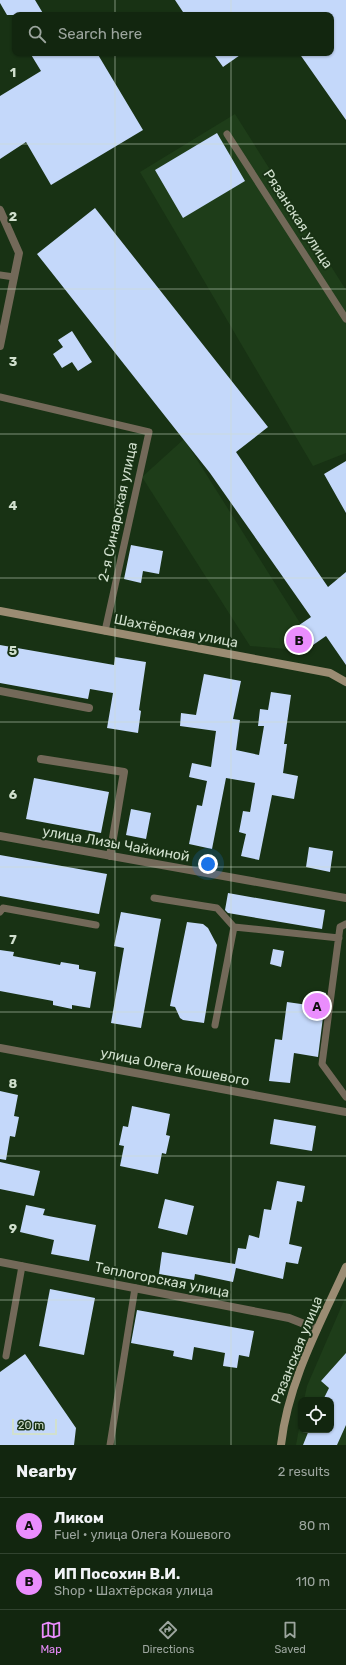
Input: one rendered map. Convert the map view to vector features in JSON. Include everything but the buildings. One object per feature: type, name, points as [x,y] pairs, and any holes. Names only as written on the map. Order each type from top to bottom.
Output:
[{"type":"main road","name":"Шахтёрская улица","points":[[0,611],[330,673],[346,682]]},
{"type":"main road","name":"Рязанская улица","points":[[281,1445],[284,1421],[296,1381],[317,1329],[346,1267]]},
{"type":"street","points":[[0,210],[19,253],[2,329],[0,346]]},
{"type":"street","points":[[0,691],[89,708]]},
{"type":"street","points":[[41,759],[124,772],[110,856]]},
{"type":"street","name":"улица Лизы Чайкиной","points":[[0,836],[346,898]]},
{"type":"street","name":"улица Олега Кошевого","points":[[0,1048],[346,1112]]},
{"type":"street","name":"Теплогорская улица","points":[[0,1262],[289,1318],[317,1329]]},
{"type":"lane","name":"Рязанская улица","points":[[227,134],[346,319]]},
{"type":"lane","points":[[0,275],[14,277]]},
{"type":"lane","name":"2-я Синарская улица","points":[[0,397],[149,432],[105,631]]},
{"type":"lane","points":[[154,898],[217,908],[234,927],[338,938]]},
{"type":"lane","points":[[0,912],[3,908],[96,925]]},
{"type":"lane","points":[[346,924],[340,927],[338,938],[322,1064],[346,1097]]},
{"type":"lane","points":[[215,1025],[234,927]]},
{"type":"lane","points":[[6,1356],[22,1266]]},
{"type":"lane","points":[[110,1445],[135,1288]]},
{"type":"shaded area","points":[[235,114],[346,290],[346,453],[313,466],[140,172]]},
{"type":"shaded area","points":[[184,439],[307,634],[286,649],[250,646],[142,477]]},
{"type":"shaded area","points":[[346,1296],[346,1445],[296,1445],[298,1433],[334,1433],[334,1397],[305,1397],[307,1386]]},
{"type":"place","name":"ИП Посохин В.И.","points":[[299,640]]},
{"type":"place","name":"Ликом","points":[[317,1006]]}]
